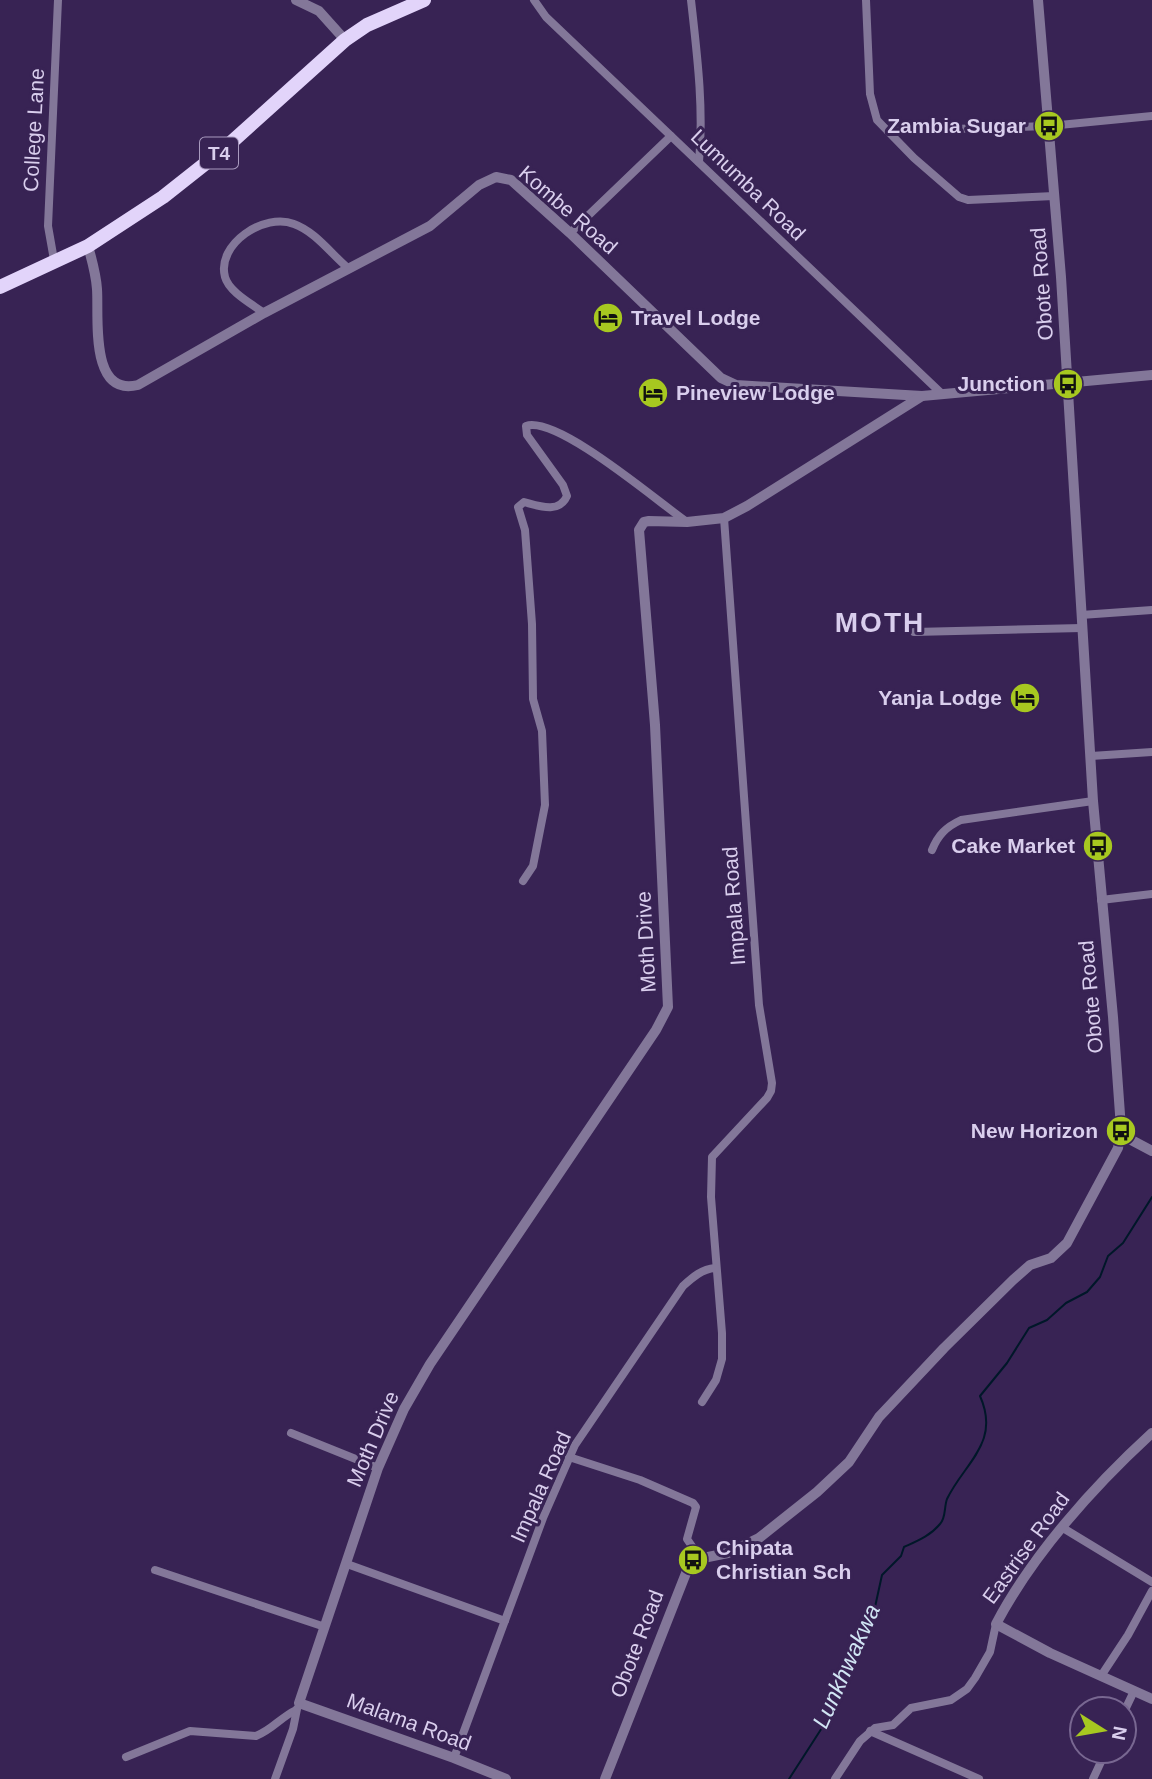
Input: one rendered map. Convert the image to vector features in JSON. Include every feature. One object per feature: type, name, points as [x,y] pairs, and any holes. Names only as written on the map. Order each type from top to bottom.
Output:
[{"type":"highway","name":"T4","points":[[0,287],[88,246],[163,197],[225,148],[345,40],[367,25],[424,0]]},
{"type":"street","name":"College Lane","points":[[54,260],[48,226],[58,0]]},
{"type":"street","points":[[296,0],[319,11],[345,40]]},
{"type":"street","name":"Lumumba Road","points":[[534,0],[545,17],[941,393]]},
{"type":"street","points":[[691,0],[701,100],[702,133],[698,162]]},
{"type":"street","points":[[866,0],[872,106],[877,120],[914,158],[959,197],[968,200],[1054,196]]},
{"type":"street","name":"Obote Road","points":[[605,1779],[688,1567],[694,1560],[728,1553],[759,1538],[817,1492],[849,1462],[878,1418],[944,1348],[1021,1272],[1030,1265],[1051,1258],[1067,1243],[1096,1185],[1112,1163],[1118,1147],[1120,1134],[1113,1017],[1093,801],[1069,383],[1038,0]]},
{"type":"street","points":[[888,131],[1049,126],[1152,116]]},
{"type":"street","points":[[570,233],[671,136]]},
{"type":"street","name":"Kombe Road","points":[[88,246],[94,265],[97,291],[99,350],[111,378],[118,386],[138,385],[264,313],[430,226],[479,185],[496,177],[511,180],[728,382],[736,385],[922,396],[1152,376]]},
{"type":"street","points":[[264,313],[229,285],[224,264],[236,240],[262,223],[279,220],[295,224],[312,234],[349,269]]},
{"type":"street","name":"Moth Drive","points":[[297,1707],[378,1468],[404,1409],[430,1364],[656,1030],[668,1007],[655,725],[639,530],[644,522],[687,522],[724,518],[922,396]]},
{"type":"street","points":[[523,881],[533,866],[545,805],[542,731],[533,699],[532,624],[524,530],[518,507],[524,502],[555,508],[564,503],[567,496],[563,485],[527,435],[526,426],[545,426],[579,443],[687,522]]},
{"type":"street","name":"Impala Road","points":[[702,1402],[716,1380],[722,1359],[711,1197],[712,1157],[767,1098],[772,1083],[759,1005],[724,518]]},
{"type":"street","points":[[1081,615],[1152,610]]},
{"type":"street","points":[[914,632],[1082,628]]},
{"type":"street","points":[[1091,756],[1152,752]]},
{"type":"street","points":[[933,850],[936,841],[948,826],[961,820],[1093,801]]},
{"type":"street","points":[[1101,900],[1152,894]]},
{"type":"street","points":[[1120,1134],[1152,1151]]},
{"type":"street","name":"Impala Road","points":[[454,1758],[543,1518],[575,1445],[683,1286],[707,1269],[716,1268]]},
{"type":"street","points":[[291,1433],[378,1468]]},
{"type":"street","name":"Eastrise Road","points":[[1152,1433],[1103,1480],[1063,1528],[1013,1593],[996,1623],[1050,1653],[1152,1699]]},
{"type":"street","points":[[569,1457],[640,1480],[693,1503],[696,1512],[687,1539],[700,1558]]},
{"type":"street","points":[[1063,1528],[1152,1582]]},
{"type":"street","points":[[347,1564],[505,1621]]},
{"type":"street","points":[[155,1570],[325,1627]]},
{"type":"street","points":[[1101,1676],[1152,1591]]},
{"type":"street","points":[[835,1779],[854,1749],[870,1731],[880,1726],[893,1725],[911,1708],[951,1700],[967,1689],[990,1652],[996,1623]]},
{"type":"street","points":[[1132,1695],[1134,1691]]},
{"type":"street","points":[[126,1757],[190,1731],[256,1736],[297,1707]]},
{"type":"street","points":[[275,1779],[293,1730],[297,1707]]},
{"type":"street","name":"Malama Road","points":[[297,1707],[454,1758],[506,1779]]},
{"type":"street","points":[[870,1731],[979,1779]]},
{"type":"waterway","name":"Lunkhwakwa","points":[[789,1779],[827,1720],[863,1640],[875,1607],[882,1575],[901,1556],[904,1547],[928,1535],[940,1524],[947,1499],[978,1452],[986,1427],[980,1396],[1007,1363],[1029,1328],[1047,1320],[1066,1303],[1087,1292],[1100,1277],[1108,1256],[1123,1243],[1152,1197]]},
{"type":"place","name":"Zambia Sugar","points":[[1049,126]]},
{"type":"place","name":"Travel Lodge","points":[[608,318]]},
{"type":"place","name":"Junction","points":[[1068,384]]},
{"type":"place","name":"Pineview Lodge","points":[[653,393]]},
{"type":"place","name":"Yanja Lodge","points":[[1025,698]]},
{"type":"place","name":"Cake Market","points":[[1098,846]]},
{"type":"place","name":"New Horizon","points":[[1121,1131]]},
{"type":"place","name":"Chipata Christian Sch","points":[[693,1560]]},
{"type":"district","name":"MOTH","points":[[880,622]]}]
